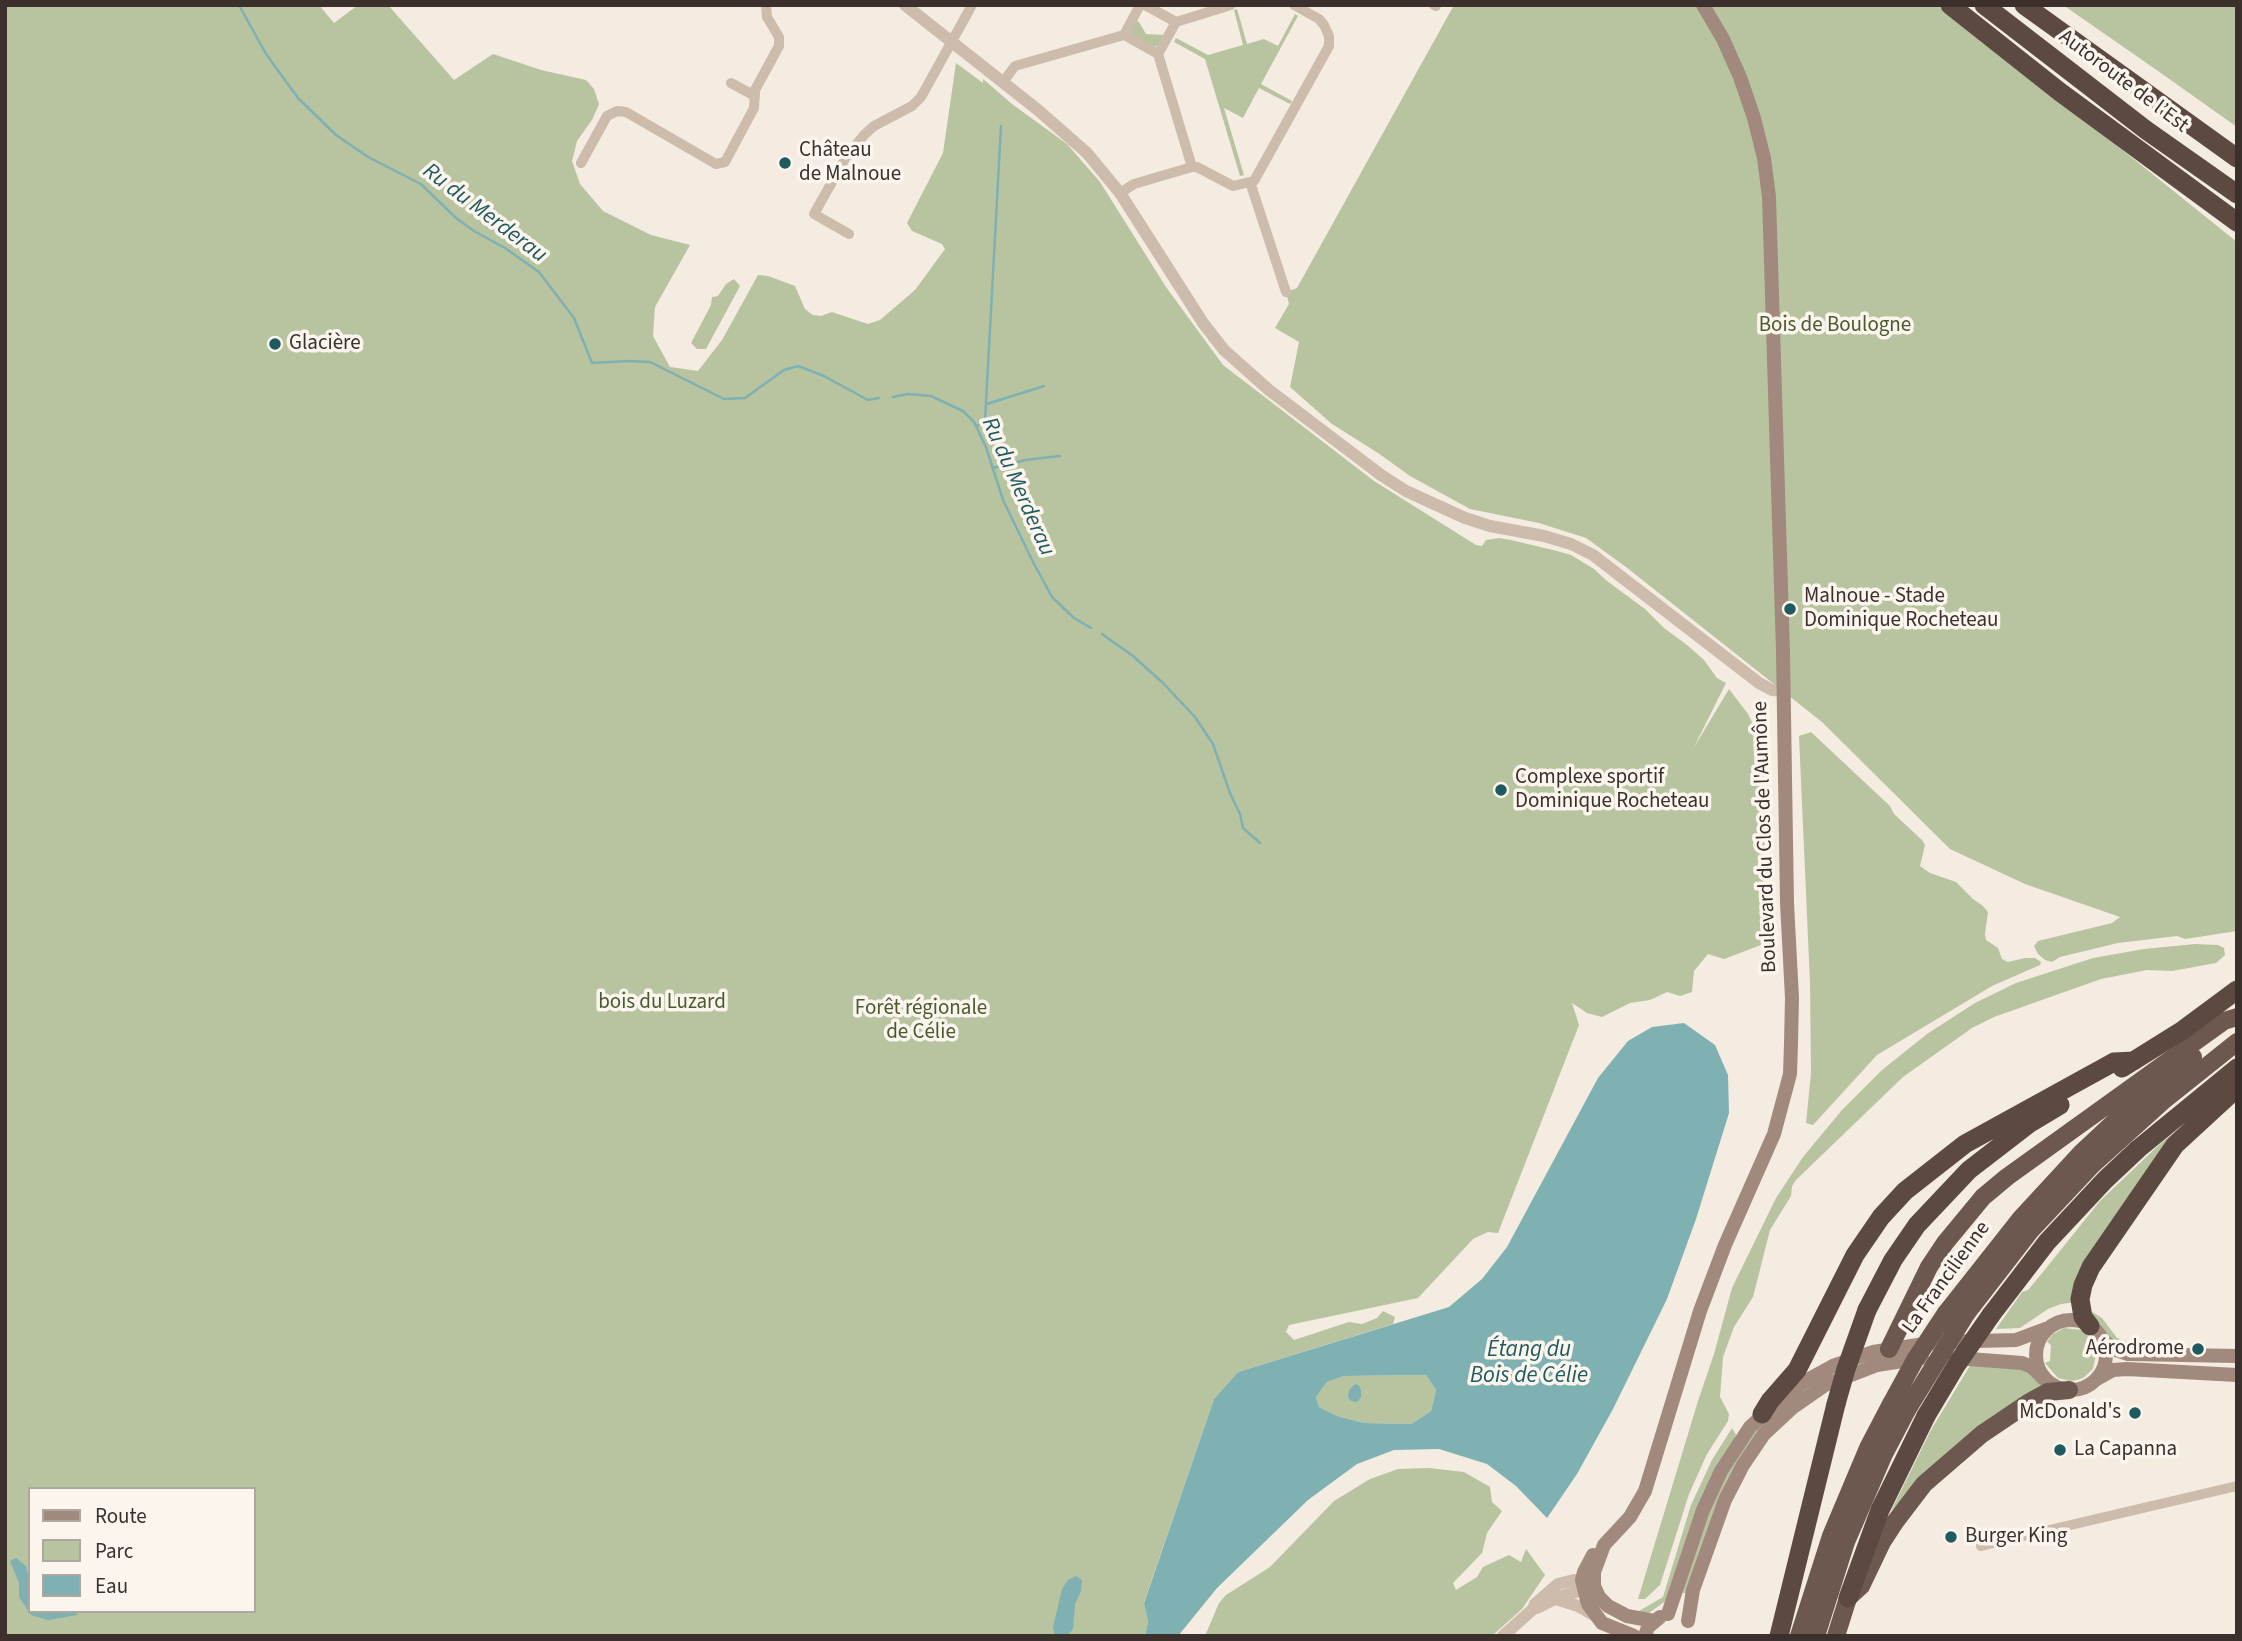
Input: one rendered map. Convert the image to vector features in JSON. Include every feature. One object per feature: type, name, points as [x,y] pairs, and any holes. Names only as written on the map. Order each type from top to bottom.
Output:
[{"type":"highway","points":[[1950,5],[2060,92],[2237,222]]},
{"type":"highway","name":"Autoroute de l’Est","points":[[1984,5],[2146,130],[2237,194]]},
{"type":"highway","name":"Autoroute de l’Est","points":[[2024,5],[2237,158]]},
{"type":"highway","points":[[1779,1636],[1849,1359],[1867,1310],[1893,1260],[1917,1225],[1969,1170],[2030,1123],[2183,1030],[2237,990]]},
{"type":"highway","points":[[1889,1349],[1929,1267],[1945,1242],[1983,1197],[2224,1021],[2237,1019]]},
{"type":"highway","name":"La Francilienne","points":[[1816,1636],[1846,1542],[1884,1454],[1915,1360],[1946,1313],[2021,1218],[2081,1153],[2237,1019]]},
{"type":"highway","name":"La Francilienne","points":[[1799,1636],[1831,1536],[1868,1448],[1934,1362],[1966,1314],[2031,1230],[2092,1165],[2163,1101],[2237,1042]]},
{"type":"highway","points":[[1762,1414],[1797,1370],[1855,1255],[1881,1217],[1905,1191],[1965,1143],[2114,1062],[2134,1061]]},
{"type":"highway","points":[[1836,1636],[1880,1510],[1926,1416],[1991,1315],[2047,1242],[2105,1180],[2138,1149],[2237,1068]]},
{"type":"highway","points":[[2095,1332],[2083,1317],[2080,1299],[2091,1267],[2175,1146],[2237,1088]]},
{"type":"highway","points":[[1848,1598],[1861,1586],[1882,1542],[1924,1484],[1982,1434],[2041,1395],[2053,1390],[2069,1390]]},
{"type":"main road","points":[[1703,5],[1723,39],[1740,77],[1754,118],[1766,171],[1774,307],[1784,691]]},
{"type":"main road","name":"Boulevard du Clos de l'Aumône","points":[[1586,1585],[1588,1564],[1594,1554],[1630,1517],[1644,1491],[1700,1311],[1725,1245],[1774,1134],[1790,1074],[1792,998],[1787,890],[1784,691]]},
{"type":"main road","points":[[1668,1614],[1710,1492],[1736,1447],[1762,1414],[1824,1370],[1860,1356],[1889,1349],[1937,1342],[2016,1340],[2068,1320],[2079,1321],[2113,1349],[2128,1354],[2237,1356]]},
{"type":"main road","points":[[2045,1379],[2037,1365],[2035,1354],[2039,1340],[2048,1328]]},
{"type":"main road","points":[[2093,1382],[2102,1372],[2106,1359],[2105,1347],[2095,1332]]},
{"type":"main road","points":[[1586,1585],[1616,1612],[1654,1620],[1668,1614],[1682,1617],[1691,1627],[1693,1590],[1725,1500],[1733,1482],[1764,1434],[1777,1420],[1825,1385],[1861,1370],[1931,1357],[2022,1363],[2032,1367],[2056,1387],[2069,1390],[2083,1388],[2109,1371],[2123,1369],[2237,1375]]},
{"type":"main road","points":[[1586,1585],[1588,1604],[1595,1616],[1602,1623],[1634,1636]]},
{"type":"main road","points":[[1645,1636],[1654,1620]]},
{"type":"street","points":[[581,163],[607,116],[617,111],[638,118],[716,164],[725,162],[754,107],[757,87],[780,41],[767,17],[766,5]]},
{"type":"street","name":"Boulevard du Clos de l'Aumône","points":[[905,5],[1072,138],[1098,164],[1120,193],[1177,286],[1224,350],[1269,390],[1406,491],[1465,518],[1490,526],[1544,536],[1571,544],[1593,555],[1759,683],[1772,690],[1784,691]]},
{"type":"street","points":[[849,234],[814,214],[846,157],[869,130],[917,102],[972,5]]},
{"type":"street","points":[[1003,82],[1015,66],[1124,35],[1142,5],[1176,22]]},
{"type":"street","points":[[1158,54],[1176,22],[1231,5]]},
{"type":"street","points":[[1120,193],[1134,184],[1192,166],[1233,186],[1254,181],[1329,46],[1329,36],[1324,25],[1299,7]]},
{"type":"street","points":[[1124,35],[1158,54],[1192,166]]},
{"type":"street","points":[[731,83],[755,96]]},
{"type":"street","points":[[1250,182],[1286,292]]},
{"type":"street","points":[[1981,1546],[2237,1486]]},
{"type":"street","points":[[1533,1609],[1535,1604],[1558,1584],[1568,1580],[1586,1585]]},
{"type":"street","points":[[1503,1636],[1533,1609],[1586,1585]]},
{"type":"street","points":[[1556,1599],[1578,1606],[1595,1616]]},
{"type":"green space","name":"bois du Luzard","points":[[5,5],[319,5],[334,23],[358,5],[388,5],[454,80],[493,54],[541,70],[586,80],[594,89],[599,104],[592,120],[577,141],[572,161],[580,184],[603,211],[651,235],[690,245],[655,307],[653,336],[670,367],[698,371],[722,340],[758,275],[795,286],[805,309],[813,315],[821,316],[832,312],[868,324],[880,320],[915,290],[945,249],[942,244],[912,231],[907,223],[943,153],[956,63],[983,83],[983,79],[1067,144],[1100,182],[1166,287],[1223,365],[1374,481],[1476,545],[1482,546],[1486,540],[1499,538],[1571,555],[1594,569],[1645,609],[1704,660],[1717,678],[1726,683],[1693,749],[1729,689],[1748,714],[1763,745],[1766,943],[1724,959],[1708,954],[1694,971],[1692,992],[1680,996],[1667,992],[1650,1000],[1630,1003],[1602,1017],[1587,1013],[1572,1003],[1579,1025],[1498,1233],[1488,1232],[1473,1239],[1418,1298],[1289,1325],[1286,1332],[1294,1340],[1349,1322],[1362,1324],[1377,1318],[1383,1311],[1395,1317],[1393,1324],[1238,1372],[1214,1399],[1144,1602],[1148,1622],[1145,1636],[5,1636]]},
{"type":"green space","name":"Bois de Boulogne","points":[[1454,5],[1942,5],[2237,242],[2237,931],[2185,939],[2177,936],[2118,943],[2060,957],[2052,962],[2045,960],[2034,946],[2038,941],[2112,923],[2120,917],[2025,884],[1950,849],[1822,722],[1586,538],[1539,523],[1470,509],[1410,476],[1332,424],[1290,387],[1299,342],[1275,328],[1289,304],[1286,292],[1297,288]]},
{"type":"green space","points":[[2063,5],[2237,5],[2237,127],[2158,71]]},
{"type":"green space","points":[[1237,9],[1247,44],[1264,39],[1278,46],[1295,14],[1298,16],[1261,84],[1292,101],[1290,104],[1259,88],[1243,118],[1224,108],[1244,175],[1240,176],[1205,59],[1174,42],[1176,38],[1208,55],[1243,45],[1234,10]]},
{"type":"green space","points":[[1135,20],[1146,34],[1164,35],[1158,45],[1154,47],[1132,35],[1130,31]]},
{"type":"green space","points":[[734,279],[740,286],[706,349],[697,349],[691,343],[711,305],[712,297],[718,296],[726,284]]},
{"type":"green space","points":[[1811,732],[1922,840],[1925,845],[1920,866],[1930,873],[1956,882],[1983,906],[1988,912],[1986,940],[1998,948],[2002,959],[2008,962],[2035,958],[2041,962],[2040,965],[1992,986],[1877,1055],[1813,1125],[1806,1123],[1811,1073],[1810,983],[1799,736]]},
{"type":"green space","points":[[2195,944],[2218,945],[2224,948],[2225,955],[2216,963],[2172,971],[2147,970],[2101,979],[1994,1017],[1972,1028],[1903,1077],[1796,1180],[1791,1196],[1770,1230],[1753,1297],[1734,1327],[1723,1357],[1720,1397],[1729,1414],[1728,1421],[1707,1454],[1689,1494],[1660,1585],[1645,1599],[1638,1599],[1732,1288],[1776,1198],[1803,1157],[1842,1110],[1882,1070],[1927,1034],[1975,1003],[2016,983],[2093,958]]},
{"type":"green space","points":[[2199,1112],[2076,1302],[2048,1309],[2020,1328],[1996,1329],[2022,1292],[2028,1290],[2100,1201],[2161,1143]]},
{"type":"green space","points":[[2086,1308],[2102,1318],[2117,1338],[2136,1344],[2118,1344],[2112,1340]]},
{"type":"green space","points":[[2064,1328],[2082,1330],[2092,1339],[2097,1350],[2093,1369],[2077,1380],[2058,1378],[2045,1363],[2050,1361],[2051,1345],[2047,1342],[2053,1334]]},
{"type":"green space","points":[[1971,1364],[2019,1367],[2029,1372],[2042,1386],[1907,1495],[1891,1511],[1931,1430]]},
{"type":"green space","points":[[1426,1375],[1436,1390],[1431,1411],[1411,1424],[1364,1423],[1337,1416],[1319,1407],[1316,1397],[1327,1382],[1344,1376]]},
{"type":"green space","points":[[1827,1379],[1763,1428],[1687,1594],[1681,1592],[1713,1498],[1744,1443],[1791,1394]]},
{"type":"green space","points":[[1732,1428],[1736,1435],[1667,1600],[1649,1613],[1639,1613],[1663,1597],[1691,1505],[1712,1460]]},
{"type":"green space","points":[[1429,1468],[1464,1472],[1490,1487],[1492,1502],[1502,1511],[1487,1533],[1482,1553],[1453,1583],[1456,1590],[1477,1577],[1483,1567],[1509,1555],[1521,1562],[1526,1549],[1545,1575],[1522,1609],[1492,1636],[1205,1636],[1219,1603],[1226,1595],[1270,1567],[1334,1501],[1370,1479],[1398,1469]]},
{"type":"water","name":"Étang du Bois de Célie","points":[[1684,1023],[1715,1045],[1728,1075],[1729,1113],[1696,1219],[1667,1299],[1613,1409],[1577,1474],[1547,1518],[1516,1486],[1487,1464],[1439,1449],[1394,1450],[1357,1464],[1308,1500],[1217,1588],[1178,1636],[1145,1636],[1148,1622],[1144,1603],[1214,1399],[1238,1372],[1449,1307],[1482,1279],[1507,1247],[1598,1078],[1628,1041],[1652,1027]],"holes":[[[1426,1375],[1436,1390],[1431,1411],[1411,1424],[1364,1423],[1337,1416],[1319,1407],[1316,1397],[1327,1382],[1344,1376]]]},
{"type":"water","points":[[1355,1384],[1359,1385],[1361,1391],[1357,1402],[1348,1397],[1349,1390]]},
{"type":"water","points":[[16,1558],[26,1566],[28,1610],[19,1597],[19,1583],[10,1561]]},
{"type":"water","points":[[1076,1576],[1082,1580],[1081,1591],[1075,1604],[1073,1629],[1067,1636],[1055,1636],[1053,1627],[1062,1589],[1068,1580]]},
{"type":"water","points":[[30,1613],[78,1613],[48,1620]]},
{"type":"waterway","name":"Ru du Merderau","points":[[239,5],[266,54],[298,98],[336,135],[368,157],[421,184],[456,218],[539,272],[574,318],[592,363],[650,362],[724,399],[745,398],[784,370],[798,366],[824,376],[868,400],[879,398]]},
{"type":"waterway","points":[[977,426],[985,421],[1001,126]]},
{"type":"waterway","points":[[987,404],[1044,386]]},
{"type":"waterway","name":"Ru du Merderau","points":[[893,397],[908,394],[931,396],[963,411],[974,422],[986,447],[1003,500],[1052,597],[1074,618],[1091,628]]},
{"type":"waterway","points":[[993,468],[1025,460],[1060,456]]},
{"type":"waterway","name":"Ru du Merderau","points":[[1102,634],[1133,656],[1195,717],[1213,744],[1243,828],[1260,843]]},
{"type":"place","name":"Château de Malnoue","points":[[785,163]]},
{"type":"place","name":"Glacière","points":[[275,344]]},
{"type":"place","name":"Malnoue - Stade Dominique Rocheteau","points":[[1790,609]]},
{"type":"place","name":"Complexe sportif Dominique Rocheteau","points":[[1501,790]]},
{"type":"place","name":"Aérodrome","points":[[2198,1349]]},
{"type":"place","name":"McDonald's","points":[[2135,1413]]},
{"type":"place","name":"La Capanna","points":[[2060,1450]]},
{"type":"place","name":"Burger King","points":[[1951,1537]]},
{"type":"park label","name":"Forêt régionale de Célie","points":[[921,1021]]}]
